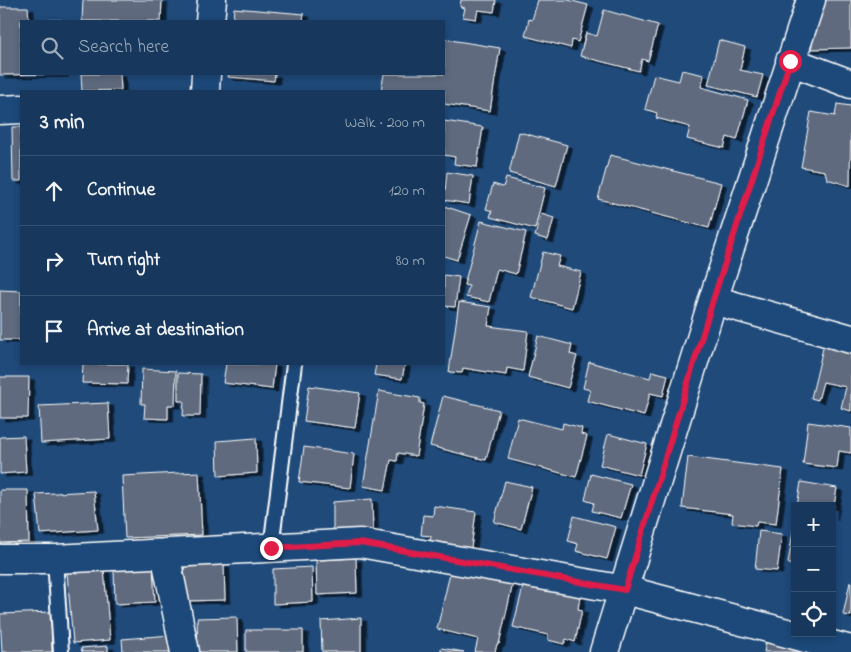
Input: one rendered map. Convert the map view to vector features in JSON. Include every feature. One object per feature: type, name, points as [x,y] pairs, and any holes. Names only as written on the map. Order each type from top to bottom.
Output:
[{"type":"street","points":[[210,20],[212,0]]},
{"type":"street","points":[[604,652],[625,590],[713,300],[811,0]]},
{"type":"street","points":[[790,61],[851,84]]},
{"type":"street","points":[[205,90],[206,75]]},
{"type":"street","points":[[0,110],[20,109]]},
{"type":"street","points":[[713,300],[851,339]]},
{"type":"street","points":[[0,560],[55,559],[360,543],[625,590],[851,650]]},
{"type":"street","points":[[165,553],[185,652]]},
{"type":"lane","points":[[271,548],[294,365]]},
{"type":"lane","points":[[55,559],[61,652]]},
{"type":"building","points":[[83,0],[162,0],[161,20],[82,20]]},
{"type":"building","points":[[461,0],[496,0],[494,12],[478,10],[476,19],[463,17],[465,8],[460,7]]},
{"type":"building","points":[[538,0],[568,0],[588,5],[578,42],[572,40],[571,48],[525,36],[529,19],[532,20]]},
{"type":"building","points":[[808,0],[851,0],[851,48],[808,49]]},
{"type":"building","points":[[0,7],[28,7],[29,20],[20,20],[20,75],[0,75]]},
{"type":"building","points":[[234,8],[304,14],[303,20],[233,20]]},
{"type":"building","points":[[604,10],[658,25],[648,61],[642,59],[639,71],[580,56],[586,33],[597,36]]},
{"type":"building","points":[[445,39],[500,48],[490,111],[445,104],[445,90],[381,90],[384,75],[445,75]]},
{"type":"building","points":[[719,40],[745,47],[740,70],[763,75],[757,97],[708,85]]},
{"type":"building","points":[[682,70],[704,75],[701,87],[748,100],[737,140],[727,137],[724,148],[687,139],[690,127],[656,118],[657,113],[645,109],[654,75],[679,81]]},
{"type":"building","points":[[81,75],[120,75],[121,90],[82,90]]},
{"type":"building","points":[[229,75],[275,75],[274,81],[228,77]]},
{"type":"building","points":[[837,104],[851,106],[850,186],[827,179],[825,171],[801,167],[811,112],[835,116]]},
{"type":"building","points":[[445,121],[483,127],[477,167],[454,164],[455,157],[445,155]]},
{"type":"building","points":[[12,127],[20,127],[20,181],[13,181]]},
{"type":"building","points":[[519,132],[567,145],[556,186],[509,173]]},
{"type":"building","points":[[610,155],[721,183],[709,228],[598,199]]},
{"type":"building","points":[[447,172],[473,176],[469,204],[445,200]]},
{"type":"building","points":[[506,178],[545,188],[535,229],[490,217],[492,211],[486,209],[493,184],[503,187]]},
{"type":"building","points":[[445,206],[471,215],[457,260],[445,256]]},
{"type":"building","points":[[541,214],[554,218],[548,240],[535,236]]},
{"type":"building","points":[[481,221],[526,232],[516,274],[497,269],[489,302],[466,297],[469,286],[464,285]]},
{"type":"building","points":[[543,252],[560,256],[557,266],[581,272],[572,308],[531,297]]},
{"type":"building","points":[[445,275],[459,277],[455,307],[445,306]]},
{"type":"building","points":[[0,290],[20,291],[20,340],[0,340]]},
{"type":"building","points":[[459,302],[491,307],[488,326],[528,331],[523,371],[507,368],[506,375],[463,368],[462,373],[449,372]]},
{"type":"building","points":[[538,336],[572,345],[570,354],[577,356],[568,388],[528,377]]},
{"type":"building","points":[[824,344],[851,350],[851,411],[841,408],[846,387],[823,382],[818,400],[811,398]]},
{"type":"building","points":[[589,362],[650,378],[652,371],[668,375],[663,396],[650,393],[644,416],[587,401],[590,390],[583,388]]},
{"type":"building","points":[[83,365],[128,365],[127,384],[82,383]]},
{"type":"building","points":[[226,365],[275,365],[272,389],[223,383]]},
{"type":"building","points":[[376,365],[405,365],[402,379],[374,375]]},
{"type":"building","points":[[142,369],[176,371],[175,405],[168,405],[168,419],[144,418],[145,404],[141,404]]},
{"type":"building","points":[[178,373],[201,374],[200,416],[183,416],[184,401],[178,401]]},
{"type":"building","points":[[0,377],[29,377],[28,418],[0,418]]},
{"type":"building","points":[[309,386],[360,393],[355,428],[304,421]]},
{"type":"building","points":[[379,391],[420,398],[420,403],[424,404],[416,456],[398,453],[397,461],[391,460],[385,490],[363,486]]},
{"type":"building","points":[[443,396],[499,410],[486,460],[430,446]]},
{"type":"building","points":[[108,403],[110,439],[41,443],[39,406]]},
{"type":"building","points":[[518,418],[562,429],[563,423],[582,428],[581,434],[587,436],[576,477],[508,459]]},
{"type":"building","points":[[808,422],[851,428],[851,453],[839,451],[837,468],[803,464]]},
{"type":"building","points":[[608,434],[647,444],[639,475],[600,465]]},
{"type":"building","points":[[24,436],[26,472],[0,474],[0,437]]},
{"type":"building","points":[[256,438],[257,473],[218,476],[217,441]]},
{"type":"building","points":[[304,447],[354,454],[350,488],[299,482]]},
{"type":"building","points":[[688,457],[783,469],[776,524],[757,522],[756,526],[732,523],[733,514],[682,508]]},
{"type":"building","points":[[199,472],[202,535],[125,538],[122,476]]},
{"type":"building","points":[[591,474],[631,484],[621,518],[592,511],[594,503],[585,500]]},
{"type":"building","points":[[505,481],[532,487],[521,529],[494,522]]},
{"type":"building","points":[[801,482],[837,488],[835,502],[798,502]]},
{"type":"building","points":[[0,490],[28,490],[29,542],[0,543]]},
{"type":"building","points":[[94,491],[98,530],[40,534],[36,494]]},
{"type":"building","points":[[372,499],[373,534],[333,537],[333,502]]},
{"type":"building","points":[[434,506],[476,512],[471,548],[430,542],[431,536],[421,535],[423,515],[433,516]]},
{"type":"building","points":[[574,516],[616,527],[607,559],[576,551],[578,544],[568,541]]},
{"type":"building","points":[[759,531],[782,534],[777,571],[755,569]]},
{"type":"building","points":[[791,544],[791,565],[788,563]]},
{"type":"building","points":[[356,558],[357,593],[317,595],[316,560]]},
{"type":"building","points":[[224,564],[225,600],[186,601],[184,566]]},
{"type":"building","points":[[153,567],[155,602],[115,604],[114,569]]},
{"type":"building","points":[[312,567],[313,602],[273,604],[273,569]]},
{"type":"building","points":[[104,569],[110,640],[73,643],[67,572]]},
{"type":"building","points":[[451,569],[513,583],[499,644],[497,644],[495,652],[475,652],[478,639],[437,629]]},
{"type":"building","points":[[851,582],[851,616],[843,615]]},
{"type":"building","points":[[524,583],[580,596],[578,609],[582,610],[575,642],[566,639],[564,644],[548,640],[548,635],[513,627]]},
{"type":"building","points":[[51,612],[52,652],[2,652],[0,614]]},
{"type":"building","points":[[237,617],[238,652],[198,652],[197,618]]},
{"type":"building","points":[[361,618],[361,652],[322,652],[321,621]]},
{"type":"building","points":[[246,630],[303,630],[303,652],[246,652]]},
{"type":"building","points":[[171,635],[172,652],[123,652],[122,639]]},
{"type":"building","points":[[766,642],[804,647],[803,652],[764,652]]},
{"type":"building","points":[[108,646],[108,652],[82,652],[81,648]]},
{"type":"building","points":[[441,648],[464,652],[441,652]]},
{"type":"route","points":[[271,548],[360,543],[625,590],[713,300],[790,61]]}]
